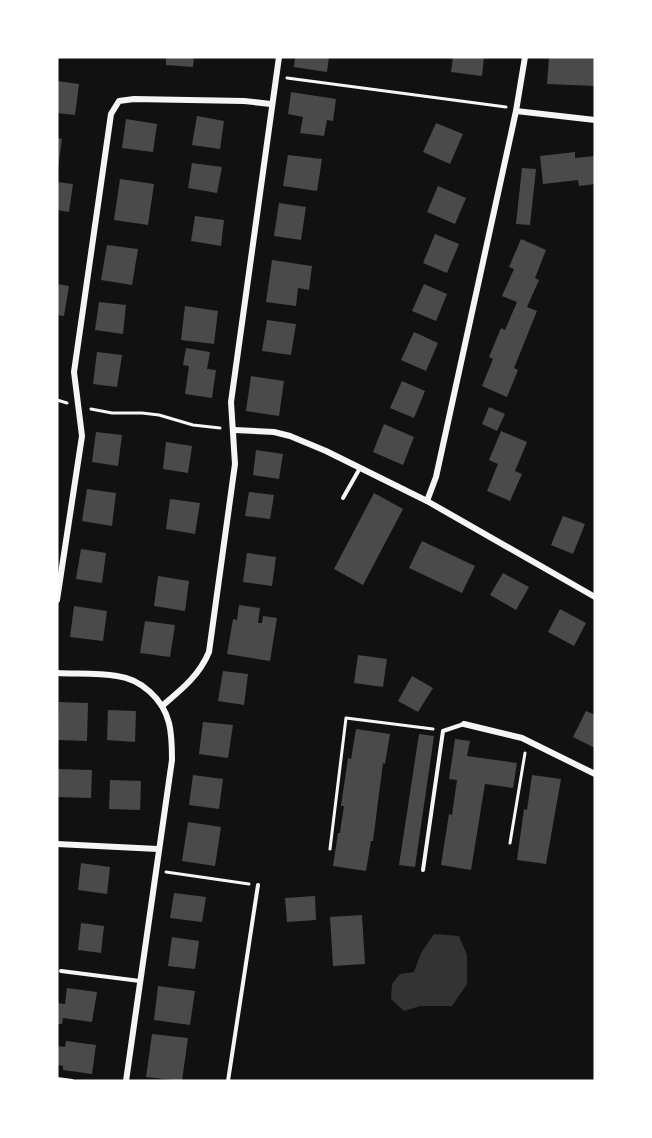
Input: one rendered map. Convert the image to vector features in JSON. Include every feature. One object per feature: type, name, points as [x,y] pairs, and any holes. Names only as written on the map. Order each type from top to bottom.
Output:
[{"type":"street","points":[[162,706],[203,668],[209,652],[235,464],[231,402],[279,57]]},
{"type":"street","points":[[427,501],[436,477],[516,111],[525,57]]},
{"type":"street","points":[[57,600],[82,436],[74,372],[111,114],[119,100],[134,99],[244,101],[271,104]]},
{"type":"street","points":[[516,111],[595,120]]},
{"type":"street","points":[[234,430],[290,435],[360,467],[427,501],[595,597]]},
{"type":"street","points":[[57,673],[118,676],[139,682],[162,706],[169,721],[172,738],[172,760],[126,1081]]},
{"type":"street","points":[[464,724],[527,740],[595,774]]},
{"type":"street","points":[[57,844],[158,849]]},
{"type":"lane","points":[[343,498],[360,467]]},
{"type":"lane","points":[[423,870],[443,731],[464,724]]},
{"type":"lane","points":[[228,1081],[258,885]]},
{"type":"lane","points":[[61,971],[140,981]]},
{"type":"lane","points":[[57,1079],[72,1081]]},
{"type":"path","points":[[276,76],[501,105],[516,111]]},
{"type":"path","points":[[57,400],[78,407],[112,413],[159,415],[193,425],[234,430]]},
{"type":"path","points":[[330,849],[346,718],[443,731]]},
{"type":"path","points":[[510,843],[527,740]]},
{"type":"path","points":[[156,871],[258,885]]},
{"type":"shaded area","points":[[434,934],[459,936],[467,955],[467,984],[452,1006],[420,1006],[404,1011],[391,999],[392,984],[400,974],[414,972],[421,953]]},
{"type":"building","points":[[166,57],[194,57],[193,67],[166,65]]},
{"type":"building","points":[[295,57],[329,57],[327,72],[294,67]]},
{"type":"building","points":[[453,57],[484,57],[482,76],[451,72]]},
{"type":"building","points":[[549,57],[595,57],[595,86],[547,84]]},
{"type":"building","points":[[57,81],[79,84],[75,115],[57,113]]},
{"type":"building","points":[[291,92],[336,99],[333,121],[327,120],[324,136],[300,133],[303,117],[288,114]]},
{"type":"building","points":[[197,116],[224,121],[220,149],[192,145]]},
{"type":"building","points":[[126,119],[157,124],[153,152],[122,148]]},
{"type":"building","points":[[436,123],[463,134],[450,164],[423,152]]},
{"type":"building","points":[[57,138],[62,139],[58,168],[57,168]]},
{"type":"building","points":[[575,152],[575,158],[595,156],[595,184],[579,186],[578,180],[543,184],[540,156]]},
{"type":"building","points":[[288,155],[322,159],[317,191],[283,186]]},
{"type":"building","points":[[192,163],[222,167],[217,193],[188,188]]},
{"type":"building","points":[[522,168],[536,169],[530,225],[516,224]]},
{"type":"building","points":[[120,179],[154,184],[148,225],[114,220]]},
{"type":"building","points":[[57,182],[73,184],[69,212],[57,210]]},
{"type":"building","points":[[438,186],[466,198],[455,224],[427,212]]},
{"type":"building","points":[[279,203],[306,207],[301,240],[274,236]]},
{"type":"building","points":[[195,216],[224,220],[221,246],[191,241]]},
{"type":"building","points":[[435,234],[459,244],[447,273],[423,263]]},
{"type":"building","points":[[521,239],[546,250],[535,278],[539,280],[527,307],[537,311],[514,368],[518,370],[507,397],[482,386],[493,359],[489,357],[501,328],[505,330],[517,302],[502,296],[514,269],[509,267]]},
{"type":"building","points":[[107,245],[138,249],[132,285],[101,280]]},
{"type":"building","points":[[272,260],[312,266],[309,290],[298,288],[296,306],[266,302]]},
{"type":"building","points":[[57,284],[69,286],[64,316],[57,315]]},
{"type":"building","points":[[424,284],[447,294],[436,321],[412,311]]},
{"type":"building","points":[[99,302],[126,305],[123,334],[95,330]]},
{"type":"building","points":[[185,306],[218,311],[214,344],[181,340]]},
{"type":"building","points":[[267,320],[296,324],[291,355],[262,351]]},
{"type":"building","points":[[414,332],[438,343],[426,371],[401,360]]},
{"type":"building","points":[[186,348],[210,352],[207,369],[216,370],[212,398],[185,394],[189,366],[183,365]]},
{"type":"building","points":[[97,352],[122,355],[117,387],[93,384]]},
{"type":"building","points":[[251,376],[284,381],[279,416],[246,411]]},
{"type":"building","points":[[402,381],[425,391],[414,418],[390,408]]},
{"type":"building","points":[[489,407],[505,414],[497,431],[482,424]]},
{"type":"building","points":[[384,424],[414,437],[403,465],[373,452]]},
{"type":"building","points":[[501,431],[527,442],[515,471],[522,474],[510,501],[487,491],[498,464],[489,460]]},
{"type":"building","points":[[96,432],[122,435],[118,466],[92,462]]},
{"type":"building","points":[[166,442],[192,446],[188,473],[163,469]]},
{"type":"building","points":[[256,450],[283,454],[279,479],[253,475]]},
{"type":"building","points":[[87,489],[116,493],[112,526],[82,521]]},
{"type":"building","points":[[249,492],[274,495],[270,519],[245,516]]},
{"type":"building","points":[[374,493],[403,509],[363,585],[334,569]]},
{"type":"building","points":[[170,499],[200,503],[195,534],[166,529]]},
{"type":"building","points":[[563,516],[585,524],[573,554],[551,545]]},
{"type":"building","points":[[422,541],[475,566],[462,593],[409,568]]},
{"type":"building","points":[[81,549],[106,553],[102,583],[76,579]]},
{"type":"building","points":[[247,553],[276,557],[272,586],[243,582]]},
{"type":"building","points":[[503,573],[529,587],[516,610],[490,595]]},
{"type":"building","points":[[158,576],[189,581],[185,611],[154,606]]},
{"type":"building","points":[[239,605],[260,608],[258,623],[262,623],[263,616],[277,618],[270,661],[227,654],[233,619],[237,620]]},
{"type":"building","points":[[74,606],[107,611],[103,641],[70,637]]},
{"type":"building","points":[[560,609],[586,623],[574,646],[548,632]]},
{"type":"building","points":[[145,621],[175,625],[170,657],[140,653]]},
{"type":"building","points":[[358,655],[387,659],[383,687],[354,683]]},
{"type":"building","points":[[223,671],[248,674],[244,705],[218,701]]},
{"type":"building","points":[[412,676],[433,688],[418,712],[398,701]]},
{"type":"building","points":[[59,702],[88,703],[87,741],[58,740]]},
{"type":"building","points":[[108,710],[136,711],[135,742],[107,740]]},
{"type":"building","points":[[586,711],[595,715],[595,748],[573,737]]},
{"type":"building","points":[[203,722],[233,725],[228,758],[199,754]]},
{"type":"building","points":[[356,729],[390,734],[385,764],[383,763],[373,841],[371,841],[366,871],[333,866],[344,806],[341,806],[348,758],[351,759]]},
{"type":"building","points":[[419,734],[434,736],[415,867],[399,865]]},
{"type":"building","points":[[455,739],[470,741],[467,756],[517,763],[513,788],[485,784],[471,870],[441,865],[457,780],[449,779]]},
{"type":"building","points":[[57,769],[92,770],[91,798],[57,797]]},
{"type":"building","points":[[193,775],[223,779],[219,809],[189,805]]},
{"type":"building","points":[[532,775],[561,779],[546,864],[517,860],[524,809],[527,810]]},
{"type":"building","points":[[110,780],[141,781],[140,810],[109,809]]},
{"type":"building","points":[[188,822],[221,827],[215,866],[182,861]]},
{"type":"building","points":[[81,863],[110,867],[107,894],[78,890]]},
{"type":"building","points":[[174,893],[206,897],[202,922],[170,918]]},
{"type":"building","points":[[315,896],[316,920],[287,922],[285,898]]},
{"type":"building","points":[[362,915],[365,964],[333,966],[330,917]]},
{"type":"building","points":[[81,923],[104,926],[101,953],[78,950]]},
{"type":"building","points":[[172,937],[199,941],[195,969],[168,966]]},
{"type":"building","points":[[158,986],[195,991],[190,1025],[154,1020]]},
{"type":"building","points":[[67,988],[97,992],[92,1022],[63,1018],[62,1024],[57,1024],[57,1003],[65,1004]]},
{"type":"building","points":[[152,1034],[188,1038],[182,1081],[146,1077]]},
{"type":"building","points":[[66,1041],[96,1045],[92,1074],[63,1070],[63,1066],[57,1065],[57,1046],[65,1047]]}]
